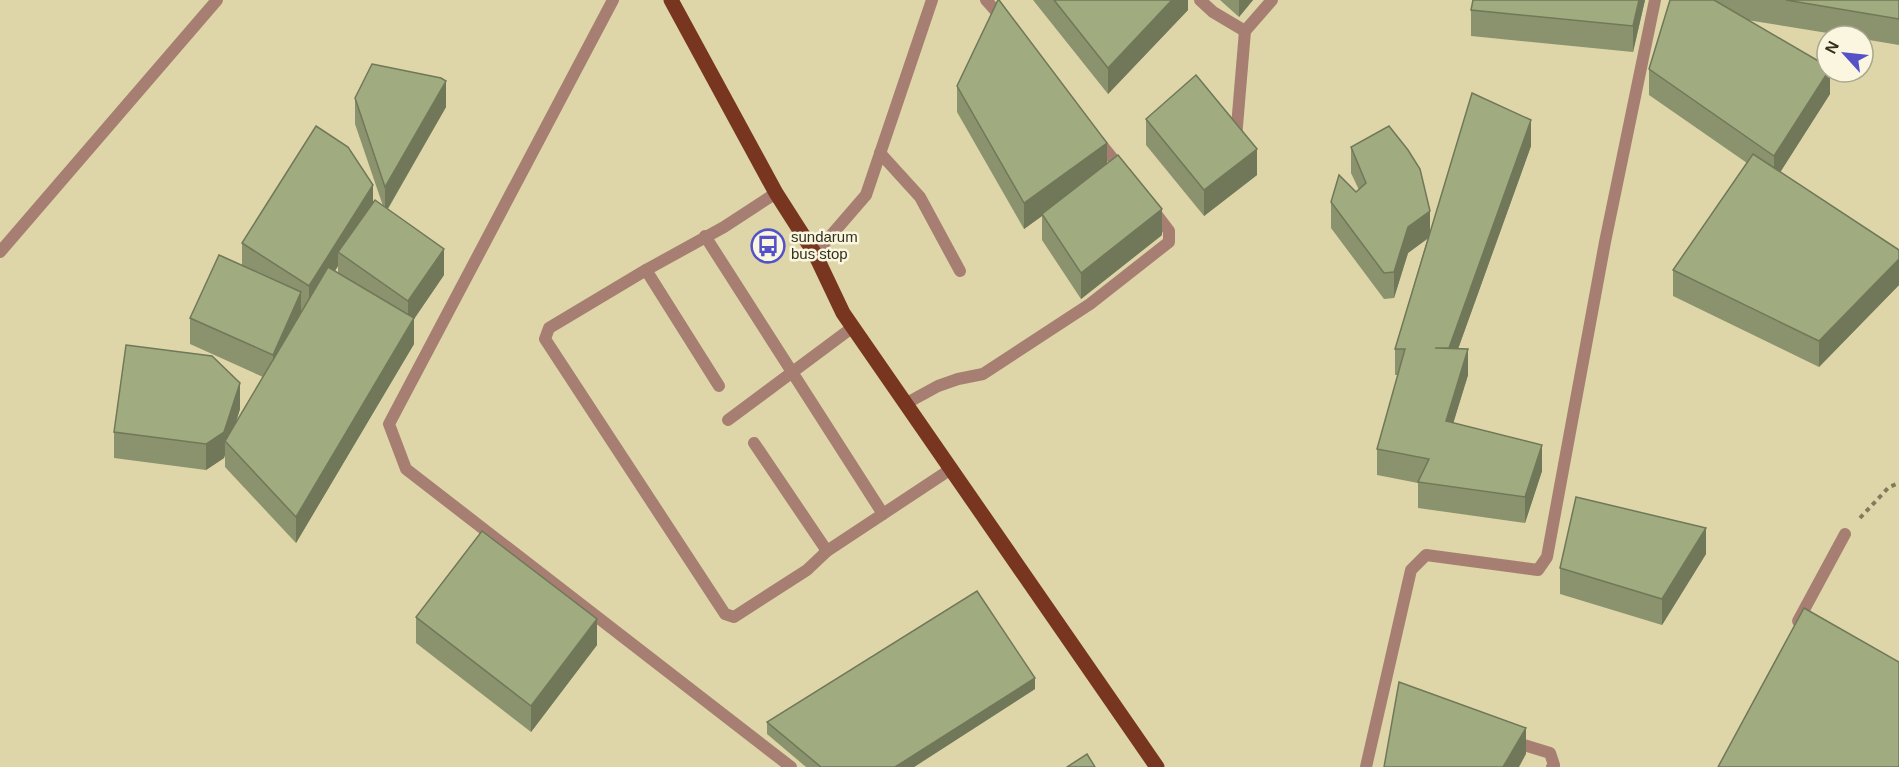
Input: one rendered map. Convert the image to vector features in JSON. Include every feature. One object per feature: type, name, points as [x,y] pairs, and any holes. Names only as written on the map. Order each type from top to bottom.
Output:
[{"type":"main road","points":[[671,0],[776,193],[815,254],[843,313],[1157,767]]},
{"type":"street","points":[[0,252],[216,0]]},
{"type":"street","points":[[613,0],[389,424],[406,469],[791,767]]},
{"type":"street","points":[[815,254],[866,195],[932,0]]},
{"type":"street","points":[[986,0],[1014,33]]},
{"type":"street","points":[[1200,0],[1213,12],[1245,31]]},
{"type":"street","points":[[1236,138],[1245,31],[1272,0]]},
{"type":"street","points":[[1366,767],[1387,702],[1412,570],[1426,555],[1538,570],[1547,557],[1605,242],[1655,0]]},
{"type":"street","points":[[1088,127],[1132,184]]},
{"type":"street","points":[[880,153],[920,197],[960,271]]},
{"type":"street","points":[[776,193],[724,227],[549,328],[545,339],[725,614],[734,617],[807,570],[827,551],[951,469]]},
{"type":"street","points":[[905,404],[938,386],[983,374],[1090,304],[1169,242],[1169,231],[1147,203]]},
{"type":"street","points":[[705,236],[884,514]]},
{"type":"street","points":[[646,270],[719,386]]},
{"type":"street","points":[[728,420],[853,327]]},
{"type":"street","points":[[754,443],[827,551]]},
{"type":"street","points":[[1790,635],[1845,534]]},
{"type":"street","points":[[1504,739],[1550,753],[1554,765],[1552,767]]},
{"type":"path","points":[[1845,534],[1889,487],[1899,483]]},
{"type":"building","points":[[998,0],[1107,143],[1024,203],[957,86]]},
{"type":"building","points":[[1054,0],[1172,0],[1108,68]]},
{"type":"building","points":[[1473,0],[1639,0],[1633,26],[1471,10]]},
{"type":"building","points":[[1670,0],[1714,0],[1815,59],[1815,84],[1820,84],[1774,156],[1649,69]]},
{"type":"building","points":[[1786,0],[1899,0],[1899,19]]},
{"type":"building","points":[[372,64],[441,78],[446,81],[385,187],[355,98]]},
{"type":"building","points":[[1196,75],[1257,149],[1204,190],[1146,119]]},
{"type":"building","points":[[1472,93],[1531,120],[1449,348],[1435,348],[1468,349],[1446,421],[1542,445],[1525,497],[1418,482],[1429,459],[1377,449],[1405,349],[1395,349]]},
{"type":"building","points":[[316,126],[348,147],[373,185],[309,286],[242,243]]},
{"type":"building","points":[[1389,126],[1420,169],[1430,211],[1408,227],[1394,272],[1384,273],[1331,202],[1339,175],[1356,192],[1366,183],[1351,147]]},
{"type":"building","points":[[1753,154],[1899,250],[1899,259],[1819,341],[1673,270]]},
{"type":"building","points":[[1118,155],[1162,209],[1081,273],[1042,214]]},
{"type":"building","points":[[375,200],[444,249],[408,301],[338,252]]},
{"type":"building","points":[[219,255],[301,292],[273,355],[190,318]]},
{"type":"building","points":[[328,267],[414,318],[296,517],[225,441]]},
{"type":"building","points":[[126,345],[212,356],[240,383],[224,432],[206,444],[114,432]]},
{"type":"building","points":[[1576,497],[1706,528],[1662,599],[1560,568]]},
{"type":"building","points":[[482,531],[597,619],[531,706],[416,617]]},
{"type":"building","points":[[977,591],[1035,678],[895,767],[821,767],[767,722]]},
{"type":"building","points":[[1804,608],[1899,662],[1899,767],[1718,767]]},
{"type":"building","points":[[1399,682],[1526,728],[1503,767],[1384,767]]},
{"type":"building","points":[[1087,754],[1095,767],[1067,767]]},
{"type":"place","name":"sundarum bus stop","points":[[768,246]]}]
